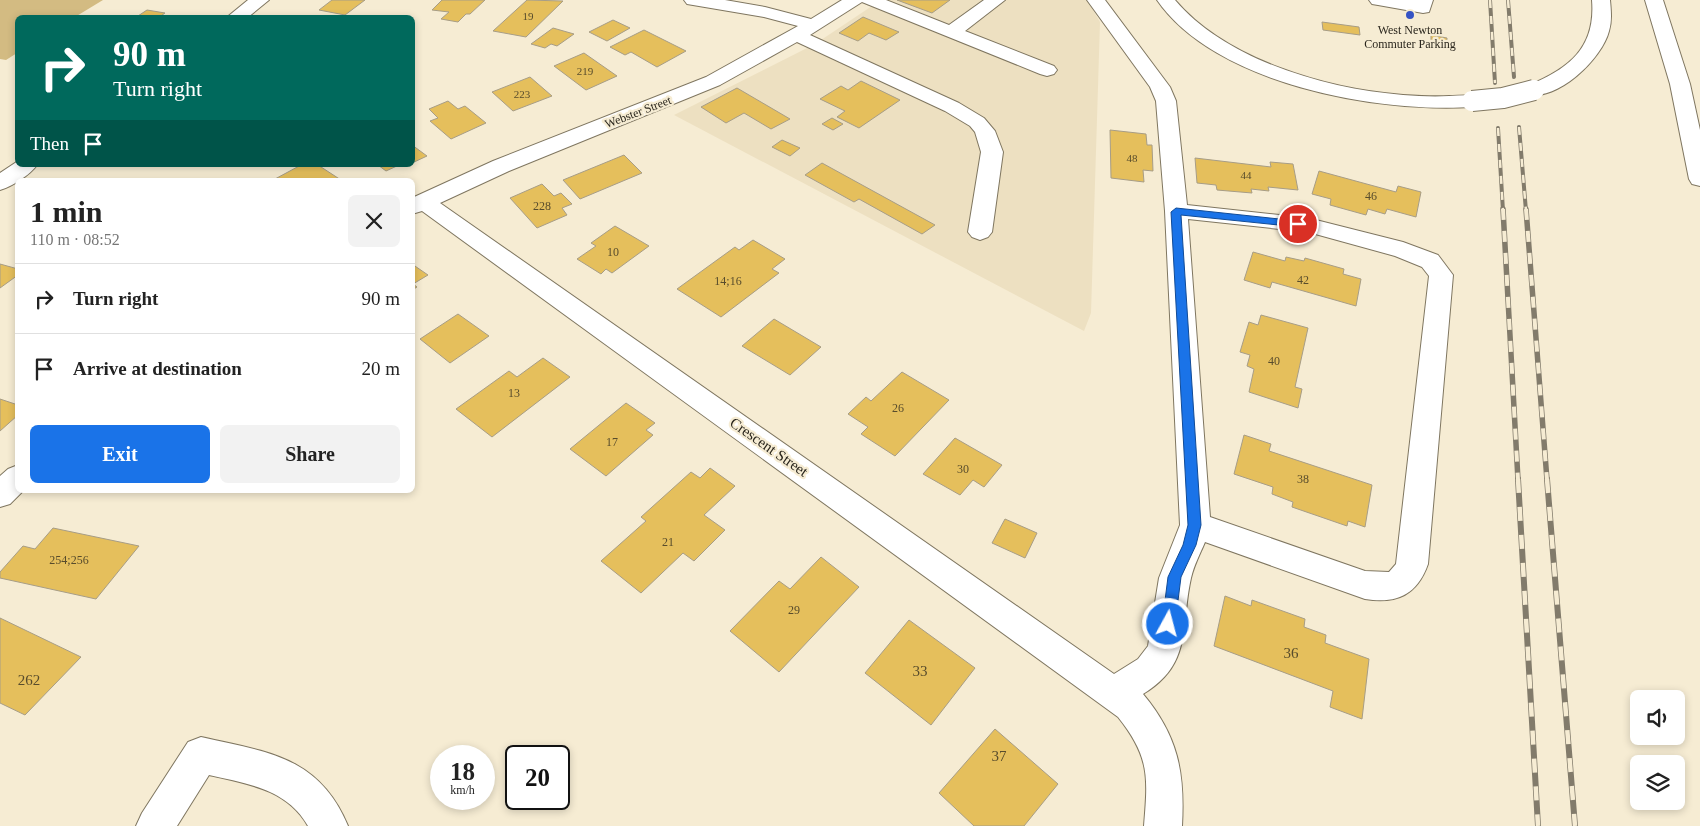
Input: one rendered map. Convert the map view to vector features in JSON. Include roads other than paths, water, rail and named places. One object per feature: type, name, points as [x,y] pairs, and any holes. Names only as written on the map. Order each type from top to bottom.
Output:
[{"type":"main road","points":[[239,15],[260,0]]},
{"type":"main road","points":[[693,0],[760,11],[805,30],[977,122],[985,131],[992,152],[980,232]]},
{"type":"main road","name":"Webster Street","points":[[418,205],[501,166],[713,81],[855,0]]},
{"type":"main road","points":[[870,0],[1047,70]]},
{"type":"main road","points":[[951,32],[996,0]]},
{"type":"main road","points":[[1096,0],[1160,88],[1166,101],[1176,212],[1195,525],[1190,545],[1175,577],[1166,636],[1158,660],[1139,678],[1114,693]]},
{"type":"main road","points":[[1378,0],[1424,8],[1424,0]]},
{"type":"main road","points":[[1167,3],[1195,30],[1212,42],[1254,63],[1334,90],[1392,100],[1429,102],[1503,98],[1534,90],[1559,79],[1573,70],[1593,50],[1603,15],[1601,0]]},
{"type":"main road","points":[[1654,0],[1680,84],[1700,179]]},
{"type":"main road","points":[[0,183],[23,167]]},
{"type":"main road","name":"Crescent Street","points":[[418,205],[1130,705],[1142,719],[1159,749],[1166,787],[1163,826]]},
{"type":"main road","points":[[1176,212],[1246,217],[1308,226],[1409,252],[1430,261],[1441,274],[1412,564],[1405,579],[1394,586],[1388,587],[1365,585],[1195,525]]},
{"type":"main road","points":[[155,826],[201,755],[280,775],[296,784],[311,798],[330,826]]},
{"type":"railway","points":[[1490,0],[1495,83]]},
{"type":"railway","points":[[1508,0],[1514,77]]},
{"type":"railway","points":[[1519,127],[1526,211]]},
{"type":"railway","points":[[1498,128],[1503,211]]},
{"type":"railway","points":[[1503,209],[1518,480]]},
{"type":"railway","points":[[1526,209],[1547,480]]},
{"type":"railway","points":[[1518,479],[1538,826]]},
{"type":"railway","points":[[1547,479],[1575,826]]},
{"type":"place","name":"West Newton Commuter Parking","points":[[1410,15]]}]
